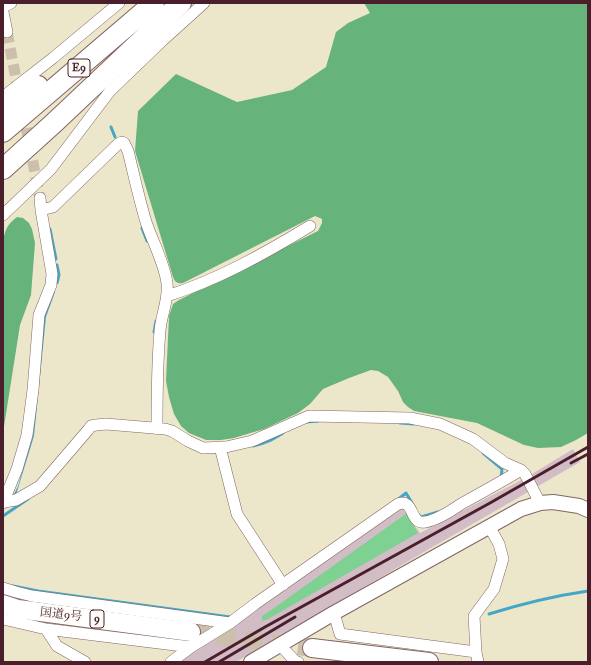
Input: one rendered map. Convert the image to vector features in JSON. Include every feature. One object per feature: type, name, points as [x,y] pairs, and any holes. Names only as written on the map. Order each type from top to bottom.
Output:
[{"type":"highway","points":[[3,113],[139,3]]},
{"type":"highway","name":"E9","points":[[3,132],[154,3]]},
{"type":"highway","points":[[3,169],[181,3]]},
{"type":"highway","name":"国道9号","points":[[3,604],[18,609],[191,639]]},
{"type":"highway","points":[[312,648],[428,662]]},
{"type":"street","points":[[3,7],[11,3]]},
{"type":"street","points":[[3,97],[119,3]]},
{"type":"street","points":[[3,215],[51,169],[110,91],[204,3]]},
{"type":"street","points":[[3,12],[7,32]]},
{"type":"street","points":[[41,210],[52,207],[118,144],[122,142],[124,143],[128,151],[146,222],[164,266],[167,283],[167,296],[160,330],[157,429]]},
{"type":"street","points":[[3,503],[17,469],[27,435],[40,315],[51,285],[52,274],[40,198]]},
{"type":"street","points":[[167,296],[204,282],[234,268],[310,226]]},
{"type":"street","points":[[3,503],[16,500],[40,486],[91,426],[106,424],[165,429],[172,431],[203,448],[220,447],[252,441],[309,416],[410,418],[440,424],[473,439],[505,463],[521,470],[525,474],[540,503]]},
{"type":"street","points":[[220,447],[237,514],[283,584]]},
{"type":"street","points":[[171,662],[191,639],[230,622],[398,504],[403,502],[408,505],[418,521],[425,522],[441,516],[521,470]]},
{"type":"street","points":[[251,662],[334,613],[521,509],[540,503],[553,502],[579,506],[588,510]]},
{"type":"street","points":[[334,613],[340,634],[477,657],[474,616],[494,589],[503,559],[499,544],[489,526]]},
{"type":"street","points":[[3,588],[32,596],[230,622]]},
{"type":"street","points":[[3,619],[46,629],[191,639]]},
{"type":"street","points":[[46,629],[57,646],[85,662]]},
{"type":"street","points":[[280,645],[296,662],[298,662]]},
{"type":"shaded area","points":[[573,449],[580,462],[236,662],[179,662],[402,508],[420,533],[527,477]]},
{"type":"green space","points":[[364,3],[588,3],[588,433],[561,447],[538,448],[524,445],[477,423],[414,411],[403,402],[398,391],[388,377],[378,371],[371,370],[323,389],[310,404],[298,413],[264,429],[234,438],[206,440],[189,433],[181,426],[174,414],[166,381],[169,316],[173,304],[318,231],[322,223],[322,219],[315,216],[183,283],[176,282],[173,277],[135,151],[138,111],[176,74],[237,102],[292,90],[326,67],[336,32],[348,23],[370,13]]},
{"type":"green space","points":[[17,217],[23,218],[29,223],[35,243],[31,295],[20,325],[3,433],[3,240],[7,227]]},
{"type":"green space","points":[[407,513],[418,533],[268,619],[262,620],[262,616]]},
{"type":"water","points":[[54,292],[46,317],[34,436],[16,495],[14,494],[18,486],[33,435],[44,317]]},
{"type":"waterway","points":[[111,127],[115,137]]},
{"type":"waterway","points":[[142,228],[147,241]]},
{"type":"waterway","points":[[50,229],[56,259]]},
{"type":"waterway","points":[[57,265],[59,275],[57,283]]},
{"type":"waterway","points":[[154,332],[156,321]]},
{"type":"waterway","points":[[306,422],[318,421]]},
{"type":"waterway","points":[[400,423],[414,424]]},
{"type":"waterway","points":[[253,446],[265,443],[283,433]]},
{"type":"waterway","points":[[483,453],[502,469],[501,478]]},
{"type":"waterway","points":[[396,501],[406,493],[412,503]]},
{"type":"waterway","points":[[3,516],[28,499]]},
{"type":"waterway","points":[[419,515],[421,517],[438,512]]},
{"type":"waterway","points":[[13,586],[38,591],[230,617],[233,616]]},
{"type":"waterway","points":[[489,614],[563,595],[588,591]]},
{"type":"tunnel","points":[[7,32],[19,94]]},
{"type":"tunnel","points":[[23,112],[40,198]]},
{"type":"tunnel","points":[[191,632],[312,648]]},
{"type":"railway","points":[[205,662],[588,447]]},
{"type":"railway","points":[[571,463],[588,454]]},
{"type":"railway","points":[[219,662],[295,617]]}]
